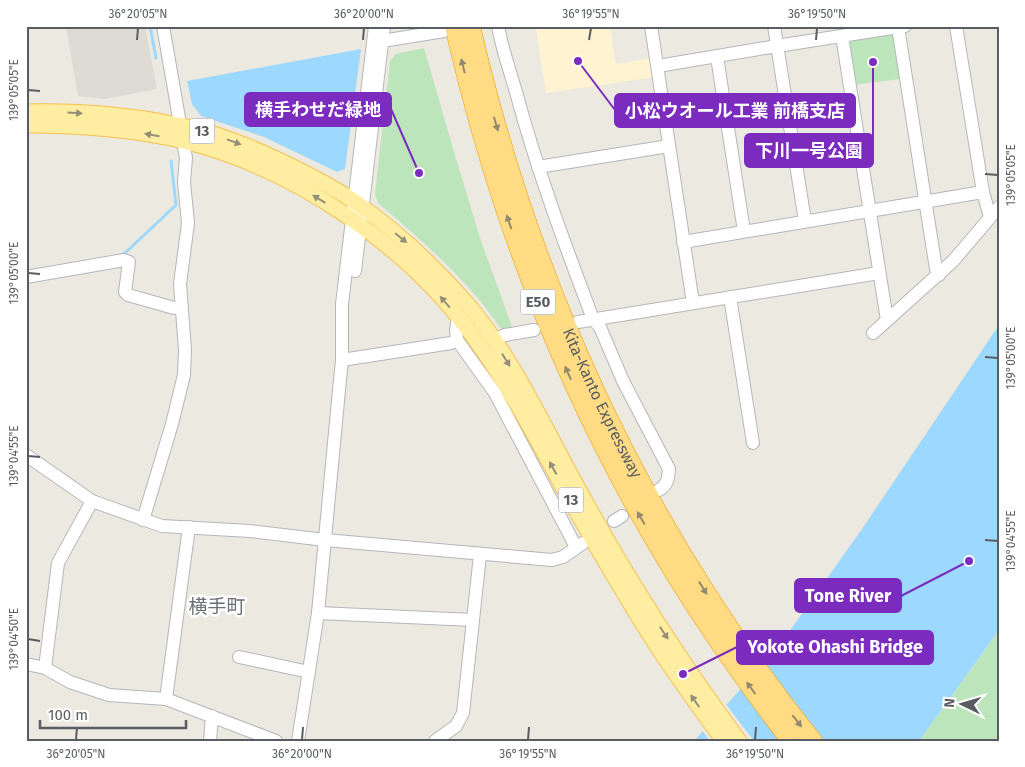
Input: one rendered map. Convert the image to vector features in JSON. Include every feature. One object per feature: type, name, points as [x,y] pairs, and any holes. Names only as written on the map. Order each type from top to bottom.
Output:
[{"type":"highway","name":"Kita-Kanto Expressway","points":[[471,26],[507,164],[548,281],[575,347],[619,442],[677,547],[716,609],[756,666],[813,741]]},
{"type":"highway","name":"Kita-Kanto Expressway","points":[[449,28],[466,76],[491,169],[535,295],[578,396],[604,450],[666,560],[701,617],[791,741]]},
{"type":"main road","name":"13","points":[[26,112],[98,114],[181,125],[218,136],[256,150],[293,167],[358,204],[414,249],[468,306],[493,340],[525,390],[581,494],[661,652],[724,741]]},
{"type":"main road","name":"13","points":[[26,126],[97,127],[184,141],[230,155],[258,166],[312,195],[356,223],[392,251],[431,287],[478,342],[514,398],[633,597],[672,646],[740,741]]},
{"type":"street","points":[[143,520],[172,424],[184,375],[185,350],[180,284],[188,223],[185,208],[184,182],[186,158],[163,26]]},
{"type":"street","points":[[375,26],[378,42]]},
{"type":"street","points":[[298,741],[318,613],[342,360],[349,320],[358,204],[378,42],[384,26]]},
{"type":"street","points":[[498,26],[538,167],[593,319],[600,326],[623,380],[669,468],[668,480],[665,486],[659,490]]},
{"type":"street","points":[[651,26],[693,303]]},
{"type":"street","points":[[774,26],[805,221]]},
{"type":"street","points":[[956,26],[982,192],[990,218]]},
{"type":"street","points":[[658,66],[901,27],[925,202],[936,269],[939,275]]},
{"type":"street","points":[[378,42],[449,28]]},
{"type":"street","points":[[842,36],[887,320]]},
{"type":"street","points":[[718,57],[744,231]]},
{"type":"street","points":[[538,167],[669,146]]},
{"type":"street","points":[[683,242],[982,192]]},
{"type":"street","points":[[873,333],[953,261],[999,207]]},
{"type":"street","points":[[26,278],[124,260],[129,262],[125,292],[128,295],[174,308],[182,308]]},
{"type":"street","points":[[578,322],[879,273]]},
{"type":"street","points":[[730,297],[753,443]]},
{"type":"street","points":[[26,455],[92,501],[162,526],[250,531],[480,555],[552,560],[563,557],[580,545],[495,393],[457,340],[458,318]]},
{"type":"street","points":[[493,340],[505,335],[534,330]]},
{"type":"street","points":[[342,360],[451,343],[457,340]]},
{"type":"street","points":[[45,668],[58,563],[92,501]]},
{"type":"street","points":[[166,699],[189,527]]},
{"type":"street","points":[[435,741],[456,726],[463,713],[480,555]]},
{"type":"street","points":[[318,613],[473,620]]},
{"type":"street","points":[[239,657],[309,672]]},
{"type":"street","points":[[26,664],[45,668],[70,682],[109,695],[166,699],[276,741]]},
{"type":"street","points":[[210,741],[212,716]]},
{"type":"shaded area","points":[[66,26],[145,26],[157,89],[105,99],[78,96]]},
{"type":"shaded area","points":[[547,26],[610,26],[616,64],[652,58],[655,77],[546,93],[536,28]]},
{"type":"green space","points":[[890,33],[893,37],[900,79],[853,85],[847,45],[850,39]]},
{"type":"green space","points":[[424,48],[480,238],[512,327],[502,330],[460,278],[378,203],[375,194],[390,61],[396,54]]},
{"type":"green space","points":[[999,630],[999,741],[919,741],[997,633]]},
{"type":"water","points":[[361,49],[345,169],[337,172],[264,137],[201,116],[192,104],[187,81]]},
{"type":"water","points":[[999,325],[999,630],[919,741],[694,741],[779,646],[862,529]]},
{"type":"pier","points":[[725,703],[754,741],[710,741],[701,729]]},
{"type":"waterway","points":[[150,26],[156,58]]},
{"type":"waterway","points":[[120,255],[124,254],[176,205],[171,161]]},
{"type":"place","name":"小松ウオール工業 前橋支店","points":[[578,61]]},
{"type":"place","name":"下川一号公園","points":[[873,62]]},
{"type":"place","name":"横手わせだ緑地","points":[[419,173]]},
{"type":"place","name":"Tone River","points":[[969,561]]},
{"type":"place","name":"Yokote Ohashi Bridge","points":[[683,674]]},
{"type":"district","name":"横手町","points":[[217,606]]}]
